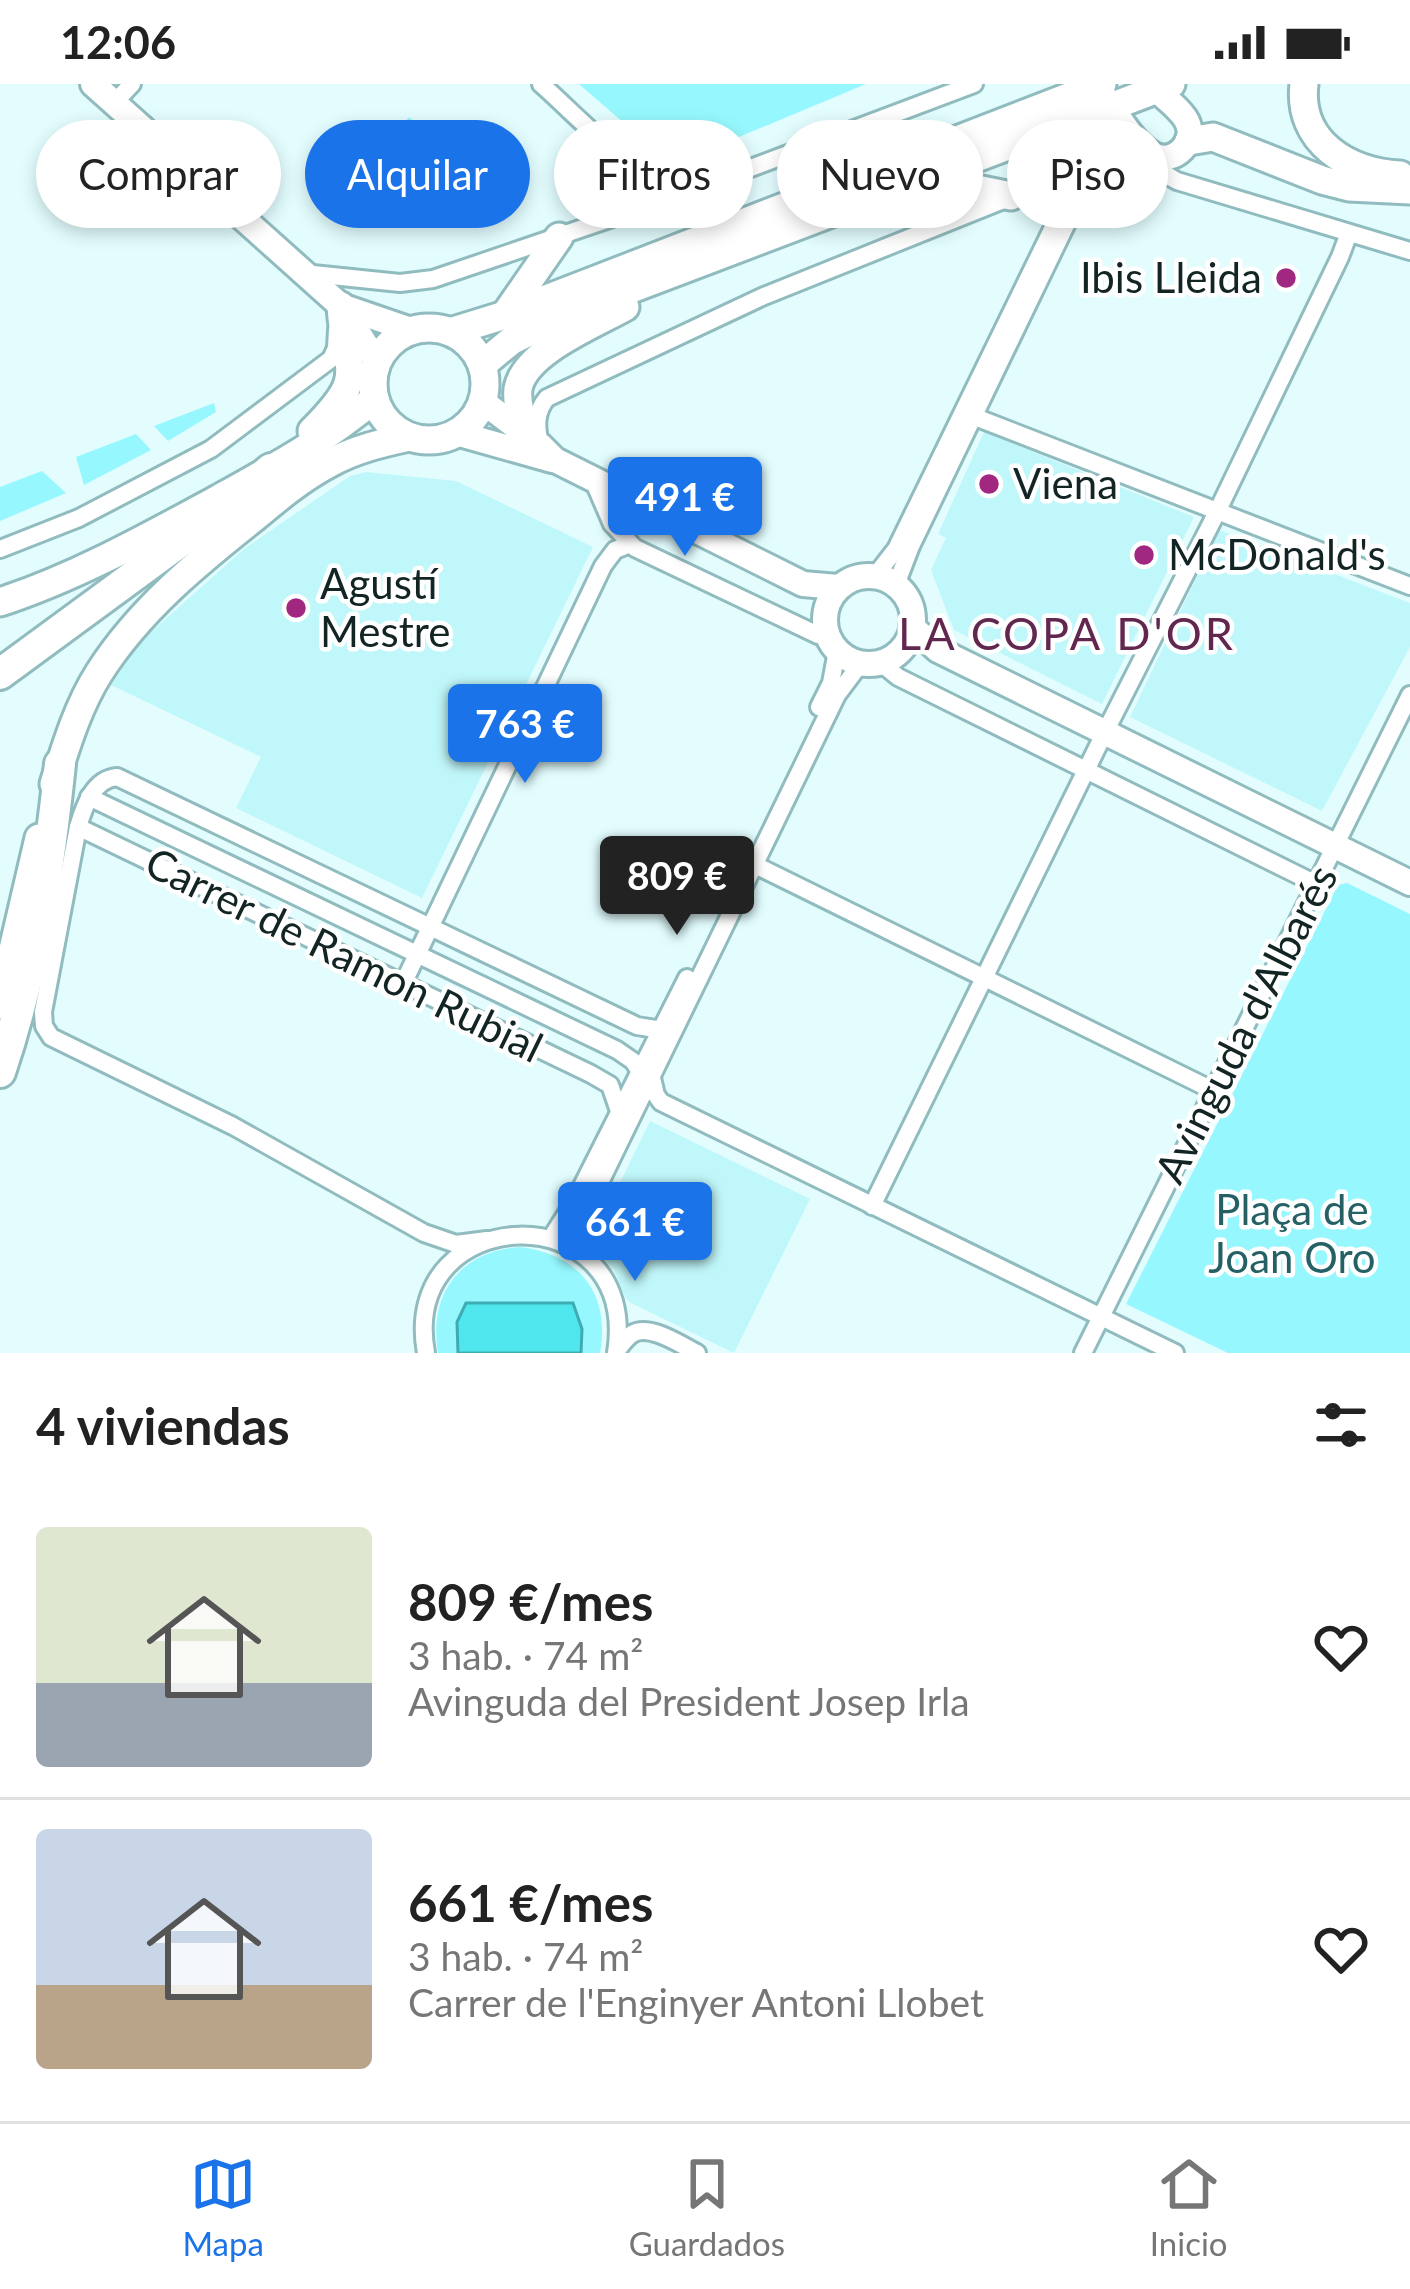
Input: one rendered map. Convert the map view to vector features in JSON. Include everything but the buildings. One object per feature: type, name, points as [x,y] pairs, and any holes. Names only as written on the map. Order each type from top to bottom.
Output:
[{"type":"highway","points":[[0,674],[222,511],[271,469]]},
{"type":"highway","points":[[0,1072],[36,940],[60,764]]},
{"type":"main road","points":[[93,84],[341,306],[378,359]]},
{"type":"main road","points":[[1304,84],[1308,124],[1328,149],[1360,169],[1410,175]]},
{"type":"main road","points":[[450,332],[505,315],[926,150],[1101,90],[1159,86],[1186,119],[1168,140]]},
{"type":"main road","points":[[1101,90],[1128,120]]},
{"type":"main road","points":[[983,145],[1101,90]]},
{"type":"main road","points":[[1168,150],[1213,136],[1349,188],[1410,190]]},
{"type":"main road","points":[[482,365],[511,341],[566,314],[792,228]]},
{"type":"main road","points":[[505,315],[559,237]]},
{"type":"main road","points":[[456,433],[542,459],[518,400],[518,387],[532,363],[695,266]]},
{"type":"main road","points":[[341,306],[411,330]]},
{"type":"main road","points":[[271,469],[331,411],[349,386],[350,355],[341,306]]},
{"type":"main road","points":[[0,1005],[60,764],[96,677],[121,641],[183,576],[313,473],[348,454],[409,437],[433,440],[456,433],[476,414],[485,383],[482,365],[470,345],[450,332],[411,330],[392,341],[378,359],[372,379],[374,399],[387,422],[409,437]]},
{"type":"main road","points":[[0,602],[148,537],[271,469],[374,399]]},
{"type":"main road","points":[[482,401],[541,448],[593,480],[802,584],[838,587]]},
{"type":"main road","points":[[802,584],[830,633],[871,663],[892,657],[909,636],[911,608],[886,581],[855,578],[838,587],[827,603],[830,633]]},
{"type":"main road","points":[[909,636],[1410,883]]},
{"type":"street","points":[[114,103],[132,84]]},
{"type":"street","points":[[541,84],[582,120]]},
{"type":"street","points":[[753,167],[974,84]]},
{"type":"street","points":[[1168,168],[1177,181],[1410,251]]},
{"type":"street","points":[[541,448],[536,426],[541,408],[559,392],[764,296],[1007,198]]},
{"type":"street","points":[[302,272],[416,282],[585,228]]},
{"type":"street","points":[[886,581],[896,549],[1056,228]]},
{"type":"street","points":[[886,581],[911,546],[1064,228]]},
{"type":"street","points":[[872,1206],[1218,510],[1349,233]]},
{"type":"street","points":[[0,549],[79,518],[211,449],[331,359],[341,306]]},
{"type":"street","points":[[975,417],[1410,586]]},
{"type":"street","points":[[550,1238],[647,1075],[662,1030],[830,683],[830,633],[818,635],[630,544],[612,524],[593,480]]},
{"type":"street","points":[[403,984],[603,566],[612,524]]},
{"type":"street","points":[[603,566],[615,550],[630,544]]},
{"type":"street","points":[[588,1259],[589,1205],[647,1075],[837,695],[871,663],[1316,884]]},
{"type":"street","name":"Avinguda d'Albarés","points":[[1083,1353],[1410,695]]},
{"type":"street","name":"Carrer de Ramon Rubial","points":[[662,1030],[637,1026],[117,777],[104,780],[89,797],[617,1050],[647,1075],[661,1102],[1175,1353]]},
{"type":"street","points":[[89,797],[78,827],[43,1012],[51,1037],[233,1126],[424,1233],[456,1244],[519,1234],[550,1238],[570,1247],[588,1259],[608,1285],[618,1316],[617,1351]]},
{"type":"street","name":"Carrer de Ramon Rubial","points":[[78,827],[610,1085],[620,1114]]},
{"type":"street","points":[[754,865],[1204,1086]]},
{"type":"street","points":[[424,1233],[439,1253],[441,1275]]},
{"type":"street","points":[[426,1353],[427,1303],[441,1275],[461,1254],[487,1240]]},
{"type":"street","points":[[617,1351],[633,1333],[643,1331],[697,1353]]},
{"type":"shaded area","points":[[984,432],[1194,517],[1102,704],[954,630],[931,570],[946,538],[938,534]]},
{"type":"shaded area","points":[[366,472],[456,481],[593,547],[422,898],[236,808],[261,757],[111,685],[142,640],[244,549],[350,476]]},
{"type":"shaded area","points":[[1219,530],[1410,603],[1410,647],[1322,811],[1130,717]]},
{"type":"shaded area","points":[[650,1121],[810,1199],[734,1353],[631,1303],[595,1247],[594,1236]]},
{"type":"shaded area","points":[[466,1303],[573,1303],[582,1329],[581,1353],[458,1353],[457,1322]]},
{"type":"green space","points":[[579,84],[866,84],[753,131],[753,120],[620,120]]},
{"type":"green space","points":[[214,403],[216,412],[168,441],[154,426]]},
{"type":"green space","points":[[136,434],[151,450],[84,485],[76,457]]},
{"type":"green space","points":[[42,471],[66,493],[0,521],[0,487]]},
{"type":"green space","name":"Plaça de Joan Oro","points":[[1347,883],[1410,914],[1410,1353],[1228,1353],[1126,1304],[1338,885]]},
{"type":"green space","points":[[520,1247],[559,1258],[586,1280],[600,1313],[600,1353],[581,1353],[583,1340],[456,1334],[458,1353],[438,1353],[438,1312],[453,1279],[480,1257]]},
{"type":"place","name":"Ibis Lleida","points":[[1286,278]]},
{"type":"place","name":"Viena","points":[[989,484]]},
{"type":"place","name":"McDonald's","points":[[1144,555]]},
{"type":"place","name":"Agustí Mestre","points":[[296,608]]},
{"type":"district","name":"LA COPA D'OR","points":[[1067,634]]}]
